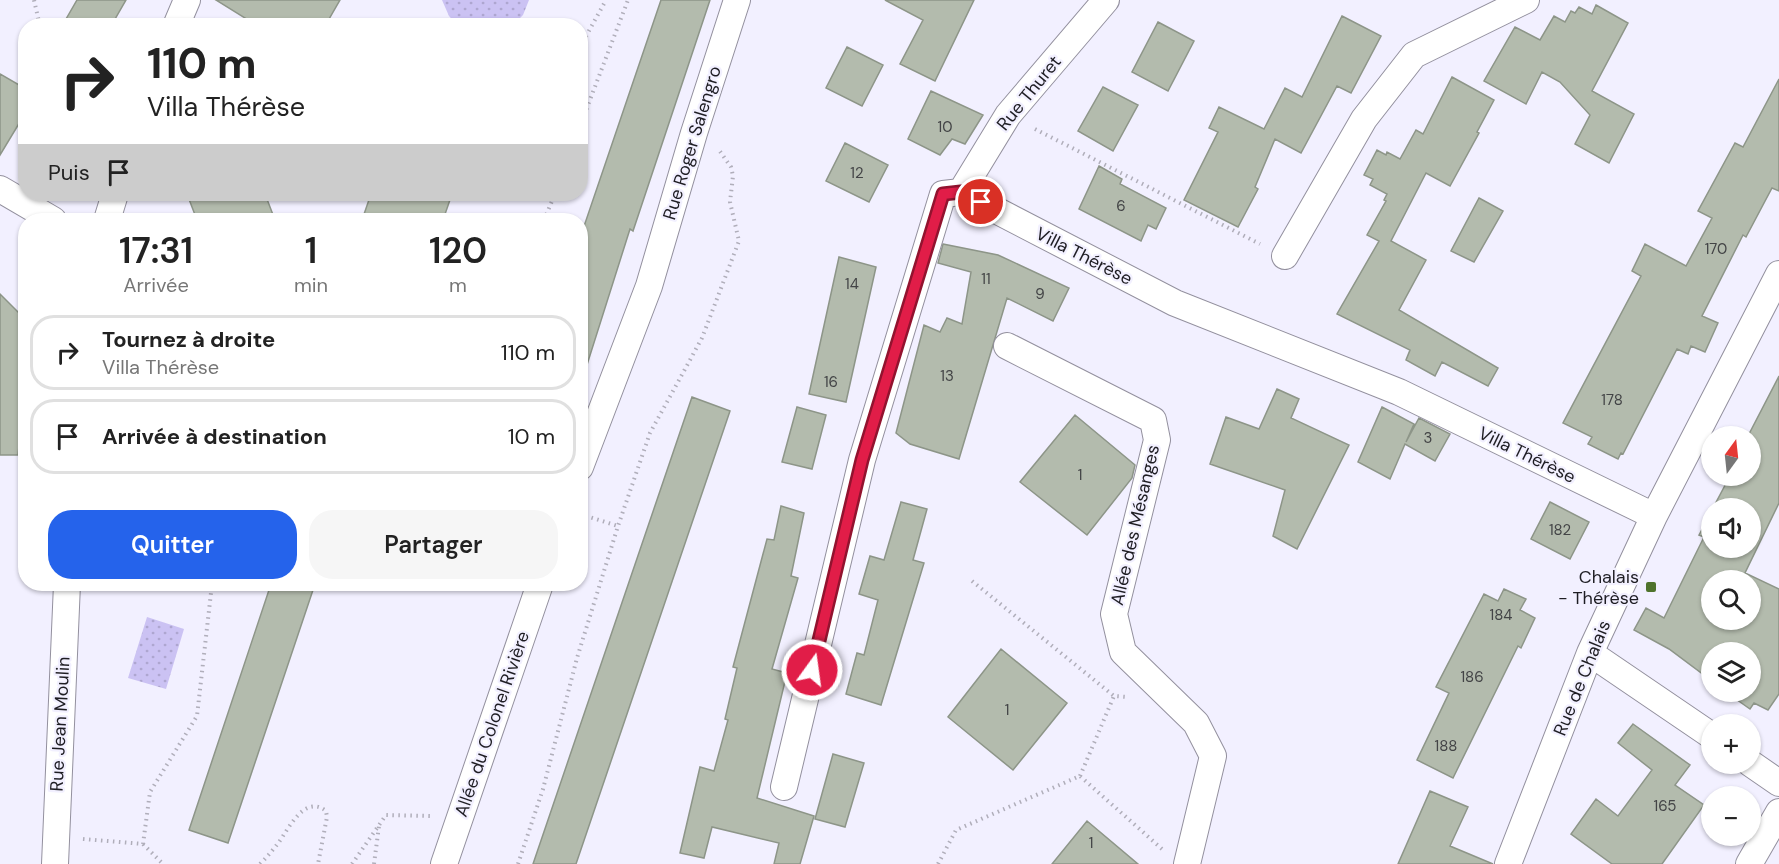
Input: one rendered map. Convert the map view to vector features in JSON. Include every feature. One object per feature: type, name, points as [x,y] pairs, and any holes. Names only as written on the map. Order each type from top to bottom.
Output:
[{"type":"street","points":[[180,18],[188,0]]},
{"type":"street","name":"Rue Roger Salengro","points":[[588,446],[649,286],[694,133],[737,0]]},
{"type":"street","name":"Rue Thuret","points":[[961,192],[1008,115],[1107,0]]},
{"type":"street","points":[[1285,256],[1364,119],[1414,55],[1526,0]]},
{"type":"street","points":[[0,189],[18,200]]},
{"type":"street","points":[[784,787],[869,438],[943,194],[961,192]]},
{"type":"street","name":"Villa Thérèse","points":[[961,192],[1175,303],[1400,392],[1654,516]]},
{"type":"street","points":[[21,201],[41,213]]},
{"type":"street","name":"Rue de Chalais","points":[[1510,863],[1590,653],[1654,516],[1779,274]]},
{"type":"street","name":"Allée des Mésanges","points":[[1007,346],[1153,420],[1157,440],[1114,614],[1123,652],[1197,723],[1213,756],[1179,860]]},
{"type":"street","name":"Rue Jean Moulin","points":[[54,864],[67,591]]},
{"type":"street","name":"Allée du Colonel Rivière","points":[[444,864],[538,591]]},
{"type":"street","points":[[1590,653],[1701,729]]},
{"type":"street","points":[[1761,771],[1779,783]]},
{"type":"street","points":[[1749,864],[1779,812]]},
{"type":"path","points":[[34,0],[38,18]]},
{"type":"path","points":[[588,33],[606,0]]},
{"type":"path","points":[[588,105],[628,0]]},
{"type":"path","points":[[1008,115],[1285,256]]},
{"type":"path","points":[[518,864],[543,789],[577,658],[618,526],[650,434],[702,338],[739,241],[730,202],[733,176],[731,167],[716,146],[694,133]]},
{"type":"path","points":[[588,517],[618,526]]},
{"type":"path","points":[[972,580],[1114,696],[1169,698]]},
{"type":"path","points":[[143,844],[150,792],[197,716],[211,591]]},
{"type":"path","points":[[938,864],[956,830],[1080,777],[1114,696]]},
{"type":"path","points":[[1080,777],[1179,860]]},
{"type":"path","points":[[260,864],[296,817],[310,807],[317,807],[326,812],[327,817],[318,864]]},
{"type":"path","points":[[352,864],[386,815],[461,817]]},
{"type":"path","points":[[374,864],[379,825]]},
{"type":"path","points":[[54,837],[143,844],[163,864]]},
{"type":"shaded area","points":[[442,0],[529,0],[520,18],[451,18]]},
{"type":"shaded area","points":[[147,617],[184,629],[166,689],[128,678]]},
{"type":"building","points":[[77,0],[126,0],[116,18],[67,18]]},
{"type":"building","points":[[216,0],[340,0],[330,18],[245,18]]},
{"type":"building","points":[[661,0],[710,0],[633,231],[630,229],[588,362],[588,214]]},
{"type":"building","points":[[885,0],[974,0],[935,81],[900,64],[923,20]]},
{"type":"building","points":[[1596,5],[1628,23],[1592,91],[1634,114],[1609,163],[1575,144],[1590,115],[1560,82],[1542,72],[1526,104],[1484,81],[1515,27],[1540,40],[1554,16],[1565,22],[1571,11],[1575,13],[1579,7],[1592,14]]},
{"type":"building","points":[[1342,16],[1381,36],[1351,93],[1337,86],[1301,153],[1275,139],[1255,187],[1258,189],[1238,227],[1184,200],[1218,132],[1209,128],[1219,107],[1264,129],[1285,88],[1302,97]]},
{"type":"building","points":[[1158,22],[1194,41],[1168,91],[1132,72]]},
{"type":"building","points":[[847,47],[883,65],[862,106],[826,88]]},
{"type":"building","points":[[0,74],[18,84],[18,125],[0,155]]},
{"type":"building","points":[[1452,77],[1494,100],[1450,186],[1426,173],[1391,241],[1426,260],[1399,310],[1498,368],[1488,386],[1442,362],[1435,376],[1406,360],[1410,350],[1337,314],[1379,241],[1367,235],[1386,201],[1384,200],[1387,194],[1370,185],[1373,179],[1364,175],[1377,150],[1400,159],[1416,130],[1423,134]]},
{"type":"building","points":[[1779,79],[1779,191],[1772,188],[1746,237],[1743,235],[1702,316],[1718,323],[1705,352],[1691,346],[1688,354],[1677,349],[1623,454],[1621,453],[1618,459],[1588,444],[1592,437],[1563,423],[1641,276],[1632,271],[1645,244],[1686,266],[1712,218],[1698,211],[1735,143],[1743,147]]},
{"type":"building","points":[[1103,87],[1138,105],[1113,151],[1078,131]]},
{"type":"building","points":[[931,91],[983,115],[965,144],[952,139],[940,155],[908,139]]},
{"type":"building","points":[[845,143],[888,165],[869,202],[826,181]]},
{"type":"building","points":[[1099,166],[1122,179],[1120,184],[1166,208],[1156,229],[1148,225],[1141,241],[1079,209]]},
{"type":"building","points":[[1479,198],[1503,211],[1474,262],[1451,251]]},
{"type":"building","points":[[190,201],[268,201],[272,213],[194,213]]},
{"type":"building","points":[[369,201],[450,201],[445,213],[364,213]]},
{"type":"building","points":[[943,244],[998,255],[1069,288],[1053,321],[1007,298],[959,459],[910,444],[896,433],[924,325],[940,332],[947,318],[962,324],[971,272],[938,263]]},
{"type":"building","points":[[839,257],[876,267],[846,402],[809,394]]},
{"type":"building","points":[[0,294],[18,312],[18,455],[0,455]]},
{"type":"building","points":[[1779,376],[1779,503],[1761,540],[1761,498],[1718,498],[1725,486],[1761,486],[1761,426],[1753,426]]},
{"type":"building","points":[[1277,389],[1299,399],[1291,418],[1349,445],[1297,549],[1273,536],[1285,490],[1210,464],[1226,417],[1259,429]]},
{"type":"building","points":[[692,397],[730,411],[576,864],[533,864]]},
{"type":"building","points":[[797,407],[826,415],[812,469],[782,462]]},
{"type":"building","points":[[1382,407],[1414,424],[1406,442],[1419,418],[1450,434],[1435,461],[1405,444],[1390,479],[1358,462]]},
{"type":"building","points":[[1075,415],[1135,465],[1132,478],[1087,535],[1020,482]]},
{"type":"building","points":[[901,502],[927,509],[913,560],[924,563],[881,705],[846,694],[857,653],[864,655],[878,600],[859,594],[870,556],[884,560]]},
{"type":"building","points":[[1550,502],[1589,522],[1570,559],[1531,539]]},
{"type":"building","points":[[781,506],[804,513],[791,576],[798,578],[772,669],[787,673],[757,798],[814,816],[800,864],[774,864],[779,843],[712,827],[704,858],[680,853],[700,767],[714,771],[728,720],[725,719],[737,668],[733,667],[767,539],[774,540]]},
{"type":"building","points":[[1701,543],[1701,558],[1752,558],[1746,570],[1701,570],[1701,630],[1761,630],[1761,581],[1779,589],[1779,694],[1768,710],[1754,703],[1750,709],[1740,702],[1761,702],[1761,642],[1701,642],[1701,673],[1669,649],[1634,630],[1646,608],[1664,618]]},
{"type":"building","points":[[1504,589],[1526,599],[1520,610],[1535,618],[1521,648],[1518,646],[1453,778],[1417,760],[1449,693],[1436,687],[1484,594],[1498,601]]},
{"type":"building","points":[[269,591],[313,591],[228,843],[189,830]]},
{"type":"building","points":[[1001,649],[1067,703],[1013,770],[948,717]]},
{"type":"building","points":[[1633,724],[1690,765],[1675,785],[1701,803],[1701,809],[1662,864],[1612,864],[1571,834],[1596,799],[1618,816],[1652,770],[1618,743]]},
{"type":"building","points":[[833,754],[864,763],[845,827],[815,819]]},
{"type":"building","points":[[1430,791],[1468,807],[1450,846],[1493,864],[1398,864]]},
{"type":"building","points":[[1087,821],[1138,864],[1052,864]]},
{"type":"place","name":"Chalais - Thérèse","points":[[1651,587]]},
{"type":"route","points":[[812,670],[862,460],[943,194],[961,192],[981,202]]}]
